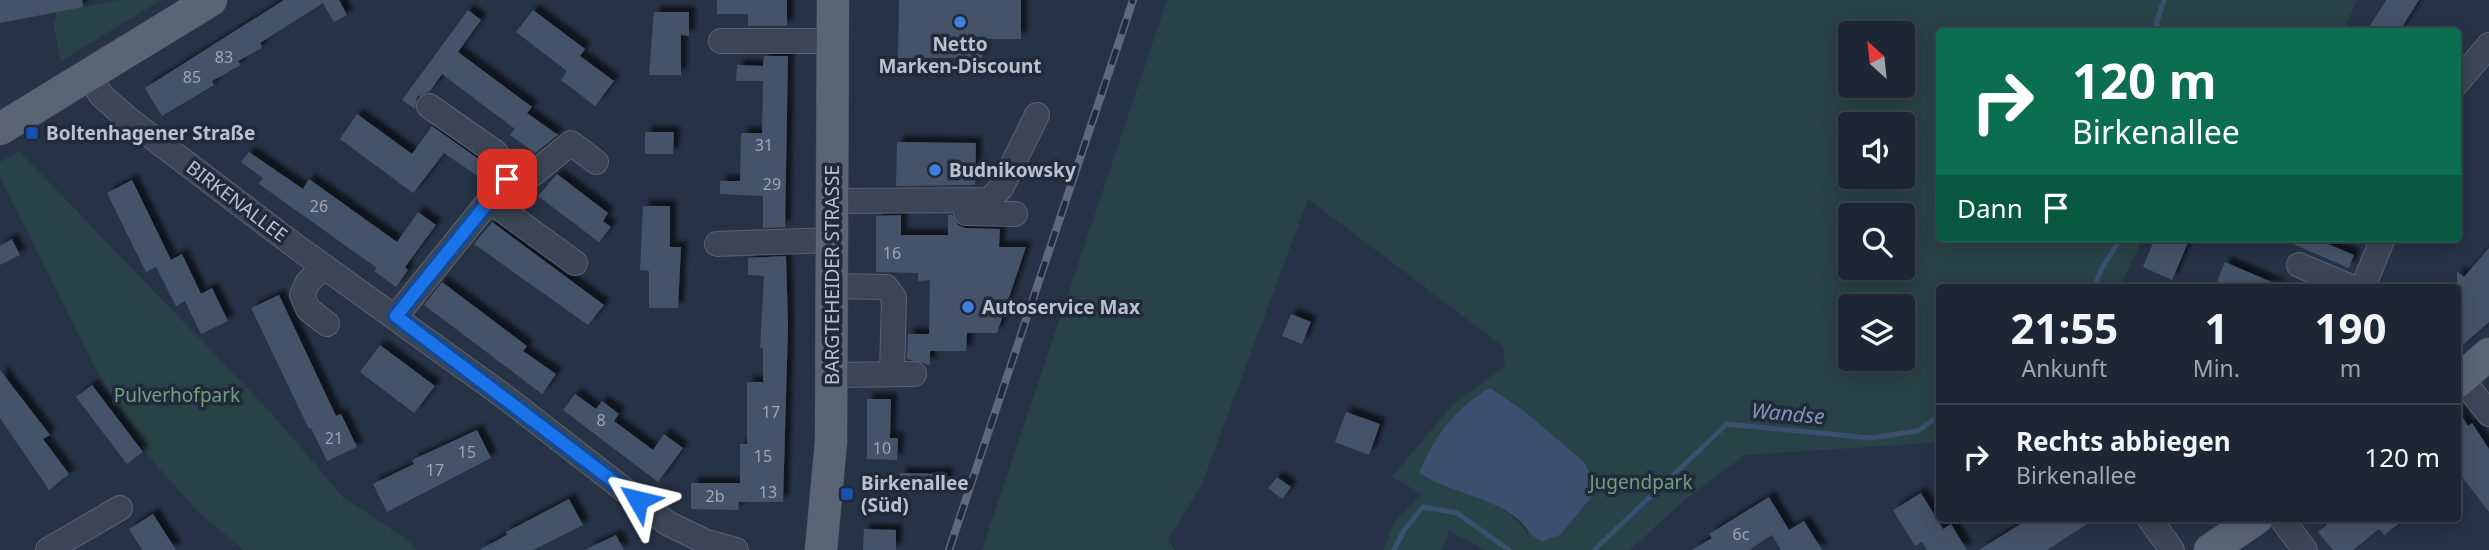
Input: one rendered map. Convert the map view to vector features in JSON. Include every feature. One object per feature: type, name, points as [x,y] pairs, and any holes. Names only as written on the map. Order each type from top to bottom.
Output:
[{"type":"main road","points":[[0,129],[211,0]]},
{"type":"main road","name":"BARGTEHEIDER STRASSE","points":[[821,550],[831,442],[833,0]]},
{"type":"main road","points":[[2461,378],[2489,354]]},
{"type":"main road","points":[[2210,550],[2244,522]]},
{"type":"street","points":[[721,41],[832,41]]},
{"type":"street","points":[[2461,78],[2489,45]]},
{"type":"street","name":"BIRKENALLEE","points":[[88,76],[102,96],[127,118],[324,266],[396,316],[667,523],[704,541],[736,550]]},
{"type":"street","points":[[429,106],[496,153],[507,179]]},
{"type":"street","points":[[832,205],[989,200],[1001,188],[1037,116]]},
{"type":"street","points":[[396,316],[507,179],[533,174],[571,143],[596,162]]},
{"type":"street","points":[[489,201],[575,263]]},
{"type":"street","points":[[832,205],[1015,214]]},
{"type":"street","points":[[717,244],[832,240]]},
{"type":"street","points":[[2364,284],[2381,242]]},
{"type":"street","points":[[2299,265],[2344,284]]},
{"type":"street","points":[[324,266],[308,282],[302,295],[308,309],[327,324]]},
{"type":"street","points":[[832,286],[886,287],[891,291],[903,374],[832,374]]},
{"type":"street","points":[[2461,382],[2489,414]]},
{"type":"street","points":[[48,550],[120,508]]},
{"type":"street","points":[[2152,522],[2172,550]]},
{"type":"street","points":[[2284,522],[2305,550]]},
{"type":"green space","points":[[119,0],[161,0],[61,61],[53,21],[57,20],[56,12]]},
{"type":"green space","name":"Jugendpark","points":[[1167,0],[2357,0],[2345,28],[1936,28],[1936,242],[2141,242],[2121,284],[1936,284],[1936,440],[1930,443],[1745,455],[1687,498],[1630,550],[1486,550],[1449,531],[1442,550],[1383,550],[1396,520],[1422,494],[1392,477],[1453,404],[1505,366],[1503,346],[1308,199],[1202,484],[1167,541],[1175,550],[982,550]],"holes":[[[1523,410],[1550,433],[1528,535],[1519,523],[1494,505],[1419,473]]]},
{"type":"green space","name":"Pulverhofpark","points":[[19,151],[272,414],[343,497],[405,538],[417,550],[244,550],[199,513],[146,453],[97,372],[0,178],[0,162]]},
{"type":"water","points":[[1490,388],[1523,410],[1584,462],[1598,489],[1560,535],[1543,541],[1533,536],[1523,523],[1508,512],[1419,473],[1447,424],[1467,404]]},
{"type":"building","points":[[0,0],[82,0],[83,7],[0,23]]},
{"type":"building","points":[[284,0],[339,0],[347,15],[334,22],[323,3],[260,43],[262,48],[238,61],[241,65],[212,81],[214,85],[162,116],[145,88]]},
{"type":"building","points":[[717,0],[787,0],[787,26],[748,26],[748,14],[717,14]]},
{"type":"building","name":"Netto Marken-Discount","points":[[899,0],[1021,0],[1021,39],[982,39],[982,58],[898,58]]},
{"type":"building","points":[[2386,0],[2419,0],[2402,28],[2368,28]]},
{"type":"building","points":[[468,10],[481,20],[458,52],[532,107],[527,113],[558,135],[535,153],[510,135],[515,129],[442,74],[430,91],[417,97],[415,109],[402,100]]},
{"type":"building","points":[[533,10],[585,49],[580,56],[614,81],[595,106],[561,80],[567,71],[516,32]]},
{"type":"building","points":[[654,12],[689,12],[689,36],[681,35],[681,75],[649,75]]},
{"type":"building","points":[[764,56],[788,56],[785,227],[763,228],[763,196],[720,194],[720,181],[740,181],[741,133],[762,133],[763,81],[736,81],[737,65],[763,66]]},
{"type":"building","points":[[357,114],[412,154],[432,126],[484,163],[488,171],[482,179],[444,153],[413,193],[340,139]]},
{"type":"building","points":[[645,132],[674,132],[673,154],[645,154]]},
{"type":"building","points":[[897,142],[976,143],[975,185],[896,186]]},
{"type":"building","points":[[249,152],[303,189],[309,179],[397,242],[418,212],[436,225],[405,267],[408,270],[396,287],[374,271],[377,268],[259,184],[263,178],[241,162]]},
{"type":"building","points":[[557,174],[608,213],[603,221],[611,227],[599,242],[538,196]]},
{"type":"building","points":[[132,180],[171,260],[182,254],[201,294],[212,288],[228,321],[201,334],[185,301],[176,306],[156,267],[146,272],[107,193]]},
{"type":"building","points":[[643,206],[670,206],[670,247],[681,247],[678,308],[649,308],[649,271],[640,270]]},
{"type":"building","name":"Autoservice Max","points":[[901,215],[901,235],[948,235],[948,215],[952,215],[958,225],[965,228],[1000,229],[999,247],[1026,247],[997,333],[967,333],[966,351],[930,351],[930,365],[907,359],[908,334],[929,334],[930,280],[918,281],[918,273],[876,272],[876,216]]},
{"type":"building","points":[[492,222],[604,305],[588,325],[474,244]]},
{"type":"building","points":[[12,239],[20,255],[0,265],[0,246]]},
{"type":"building","points":[[2153,242],[2188,242],[2172,280],[2143,267]]},
{"type":"building","points":[[2288,242],[2323,242],[2354,255],[2349,268]]},
{"type":"building","points":[[2489,248],[2489,322],[2461,346],[2461,284],[2457,284],[2457,271],[2464,277]]},
{"type":"building","points":[[786,256],[788,326],[783,502],[739,502],[738,510],[691,509],[691,483],[740,483],[740,444],[747,444],[747,382],[763,382],[763,348],[760,348],[764,276],[748,275],[748,258]]},
{"type":"building","points":[[2225,262],[2276,284],[2216,284]]},
{"type":"building","points":[[442,282],[527,346],[523,351],[556,374],[542,394],[424,305]]},
{"type":"building","points":[[279,295],[336,416],[341,414],[357,447],[327,461],[251,308]]},
{"type":"building","points":[[1291,314],[1311,322],[1302,344],[1282,336]]},
{"type":"building","points":[[380,345],[435,386],[414,413],[360,372]]},
{"type":"building","points":[[0,370],[50,435],[43,439],[69,474],[49,490],[0,418]]},
{"type":"building","points":[[92,385],[143,452],[127,464],[76,397]]},
{"type":"building","points":[[575,394],[596,409],[602,401],[619,414],[614,421],[653,450],[664,434],[683,448],[658,482],[563,410]]},
{"type":"building","points":[[867,399],[891,399],[890,438],[898,438],[897,460],[867,459]]},
{"type":"building","points":[[1346,412],[1380,424],[1369,455],[1335,442]]},
{"type":"building","points":[[2461,415],[2468,426],[2472,423],[2489,449],[2489,512],[2463,478],[2461,479]]},
{"type":"building","points":[[477,430],[491,458],[387,512],[373,484],[414,464],[412,460]]},
{"type":"building","points":[[900,473],[947,474],[947,489],[900,488]]},
{"type":"building","points":[[1277,477],[1291,487],[1282,499],[1268,488]]},
{"type":"building","points":[[1921,493],[1936,522],[1943,529],[1951,524],[1967,550],[1927,550],[1922,542],[1915,546],[1893,510]]},
{"type":"building","points":[[1769,497],[1789,530],[1804,521],[1822,550],[1781,550],[1772,535],[1749,550],[1692,550],[1712,538],[1709,534]]},
{"type":"building","points":[[569,499],[583,525],[533,550],[479,550],[507,535],[506,532]]},
{"type":"building","points":[[153,514],[176,550],[142,550],[129,529]]},
{"type":"building","points":[[2024,522],[2091,522],[2047,550],[1979,550]]},
{"type":"building","points":[[2330,522],[2401,522],[2384,535],[2379,529],[2353,550],[2333,550],[2318,532]]},
{"type":"building","points":[[864,529],[896,530],[896,550],[863,550]]},
{"type":"building","points":[[616,535],[624,550],[585,550]]},
{"type":"waterway","name":"Wandse","points":[[2160,28],[2156,24],[2164,0]]},
{"type":"waterway","name":"Wandse","points":[[2095,284],[2118,242]]},
{"type":"waterway","name":"Wandse","points":[[1594,550],[1727,424],[1871,438],[1918,431],[1936,418]]},
{"type":"waterway","name":"Wandse","points":[[1394,550],[1405,529],[1423,507],[1457,513],[1509,550]]},
{"type":"railway","points":[[949,550],[1133,0]]},
{"type":"place","name":"Netto Marken-Discount","points":[[960,22]]},
{"type":"place","name":"Boltenhagener Straße","points":[[32,133]]},
{"type":"place","name":"Budnikowsky","points":[[935,170]]},
{"type":"place","name":"Autoservice Max","points":[[968,307]]},
{"type":"place","name":"Birkenallee (Süd)","points":[[847,494]]},
{"type":"route","points":[[507,179],[396,316],[638,500]]}]
